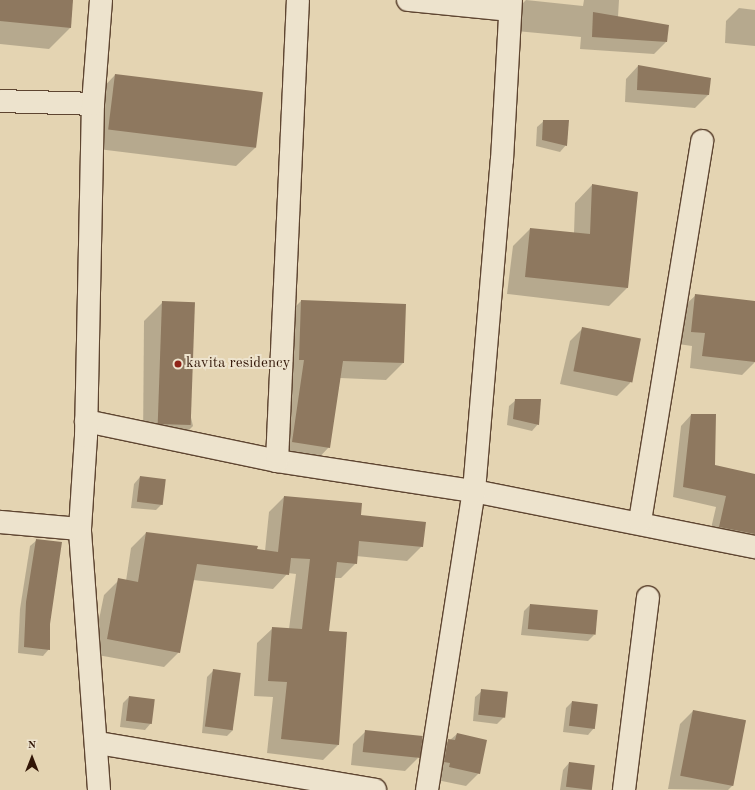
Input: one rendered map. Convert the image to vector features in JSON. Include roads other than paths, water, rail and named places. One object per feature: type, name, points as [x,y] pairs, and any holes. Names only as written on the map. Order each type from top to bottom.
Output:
[{"type":"street","points":[[100,0],[93,104],[86,421],[80,529],[98,743],[100,790]]},
{"type":"street","points":[[277,461],[298,0]]},
{"type":"street","points":[[408,0],[510,5],[502,160],[474,491],[427,790]]},
{"type":"street","points":[[0,101],[93,104]]},
{"type":"street","points":[[640,521],[702,141]]},
{"type":"street","points":[[86,421],[277,461],[474,491],[640,521],[755,547]]},
{"type":"street","points":[[0,522],[80,529]]},
{"type":"street","points":[[624,790],[648,596]]},
{"type":"street","points":[[98,743],[376,790]]},
{"type":"place","name":"kavita residency","points":[[178,364]]}]
